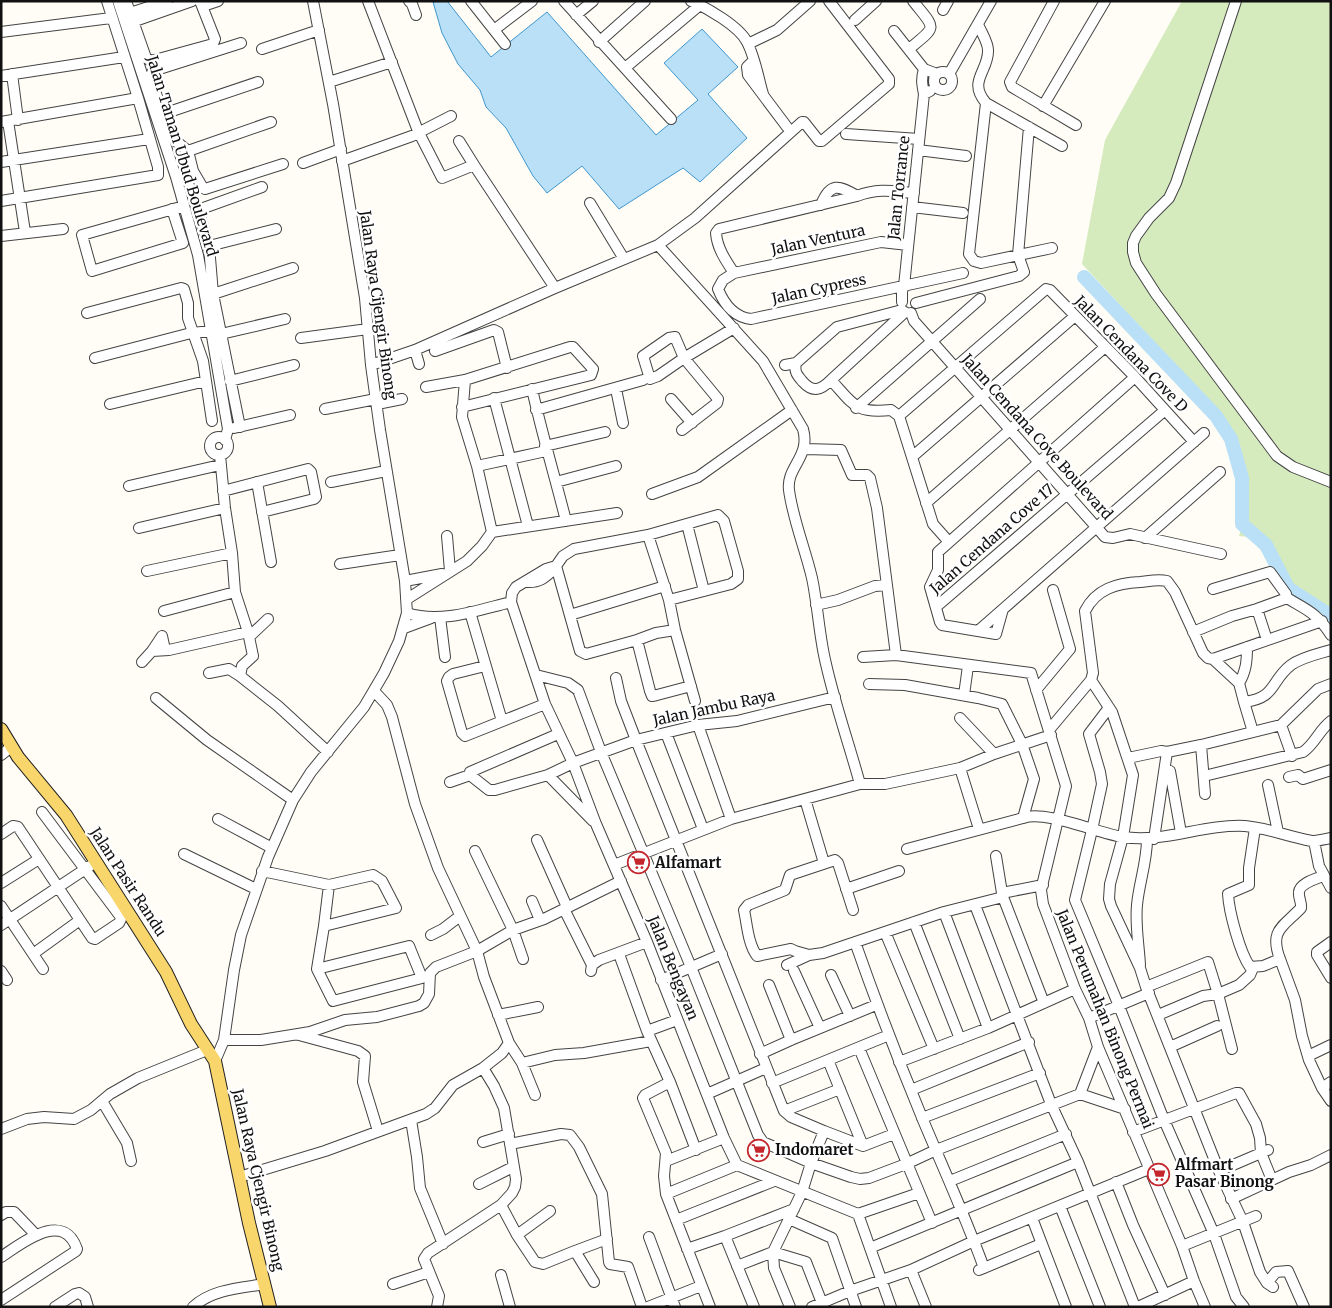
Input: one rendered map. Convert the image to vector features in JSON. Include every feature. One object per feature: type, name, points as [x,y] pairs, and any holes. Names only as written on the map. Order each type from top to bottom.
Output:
[{"type":"main road","name":"Jalan Pasir Randu","points":[[1,729],[6,751],[27,770],[66,815],[90,866],[166,972],[191,1024],[214,1061]]},
{"type":"main road","name":"Jalan Raya Cjengir Binong","points":[[214,1061],[249,1223],[270,1307]]},
{"type":"street","points":[[1,201],[158,175],[158,167],[138,98],[107,1]]},
{"type":"street","name":"Jalan Taman Ubud Boulevard","points":[[118,1],[176,177],[210,295],[217,333],[228,429],[225,440],[217,438],[211,444],[212,452],[220,460]]},
{"type":"street","points":[[126,1],[148,60],[151,61],[212,44],[215,38],[203,3],[218,1]]},
{"type":"street","points":[[131,18],[167,1]]},
{"type":"street","points":[[131,18],[192,1]]},
{"type":"street","name":"Jalan Raya Cijengir Binong","points":[[214,1061],[224,1040],[241,935],[262,871],[293,800],[311,772],[364,707],[374,691],[399,641],[407,613],[405,581],[386,471],[371,366],[365,298],[329,82],[313,1]]},
{"type":"street","points":[[368,1],[418,131],[442,178],[474,165]]},
{"type":"street","points":[[409,1],[416,15]]},
{"type":"street","points":[[494,30],[532,1]]},
{"type":"street","points":[[564,1],[599,42],[671,119]]},
{"type":"street","points":[[576,15],[593,1]]},
{"type":"street","points":[[599,42],[645,1]]},
{"type":"street","points":[[748,44],[777,30],[810,1]]},
{"type":"street","points":[[371,366],[415,350],[555,288],[658,246],[695,218],[802,122],[819,141],[822,141],[888,84],[889,79],[829,1]]},
{"type":"street","points":[[855,20],[876,1]]},
{"type":"street","points":[[909,50],[930,32],[932,28],[913,1]]},
{"type":"street","points":[[949,74],[991,1]]},
{"type":"street","points":[[1054,1],[1010,80],[1012,87],[1076,124]]},
{"type":"street","points":[[1043,106],[1105,1]]},
{"type":"street","points":[[1236,1],[1176,184],[1169,198],[1149,218],[1136,236],[1133,242],[1133,252],[1136,263],[1156,294],[1277,456],[1293,467],[1331,482]]},
{"type":"street","points":[[472,2],[505,44]]},
{"type":"street","points":[[625,68],[696,3],[741,34],[748,44],[753,61],[746,71],[787,127]]},
{"type":"street","points":[[1,32],[111,18]]},
{"type":"street","points":[[978,24],[988,48],[988,54],[978,86],[980,97],[986,103],[1062,146]]},
{"type":"street","points":[[262,49],[319,30]]},
{"type":"street","points":[[894,31],[924,69],[937,74],[943,72],[949,74]]},
{"type":"street","points":[[242,43],[153,72],[150,77],[162,114],[172,138],[188,151],[193,171],[201,186],[206,189],[283,164]]},
{"type":"street","points":[[24,232],[9,121],[6,75],[124,57]]},
{"type":"street","points":[[329,82],[392,62]]},
{"type":"street","name":"Jalan Torrance","points":[[904,286],[920,139],[924,94],[921,80],[924,69]]},
{"type":"street","points":[[937,74],[934,80],[938,88]]},
{"type":"street","points":[[924,94],[938,88],[944,89],[949,87],[952,82],[949,74]]},
{"type":"street","points":[[162,114],[258,82]]},
{"type":"street","points":[[9,121],[138,98]]},
{"type":"street","points":[[986,103],[969,254],[974,261],[981,263],[1052,248]]},
{"type":"street","points":[[342,161],[412,136],[418,131],[430,128],[451,116]]},
{"type":"street","points":[[188,151],[271,122]]},
{"type":"street","points":[[785,365],[796,363],[837,327],[1019,276],[1024,272],[1018,255],[1029,127]]},
{"type":"street","points":[[846,134],[920,139]]},
{"type":"street","points":[[1,162],[150,139]]},
{"type":"street","points":[[459,142],[555,288]]},
{"type":"street","points":[[304,163],[340,149]]},
{"type":"street","points":[[918,150],[966,156]]},
{"type":"street","points":[[176,177],[193,171]]},
{"type":"street","points":[[262,186],[199,208],[198,212],[209,246],[210,295],[293,268]]},
{"type":"street","points":[[734,273],[716,240],[716,233],[719,229],[821,204],[825,194],[834,188],[844,188],[857,196],[871,191],[883,190],[914,193]]},
{"type":"street","points":[[590,203],[624,259]]},
{"type":"street","points":[[172,209],[183,243],[92,270],[82,236],[172,209],[184,206]]},
{"type":"street","points":[[912,207],[963,213]]},
{"type":"street","points":[[209,246],[276,228]]},
{"type":"street","points":[[1,236],[63,229]]},
{"type":"street","name":"Jalan Ventura","points":[[734,273],[881,242],[908,245]]},
{"type":"street","points":[[658,246],[763,361],[803,429],[805,449],[790,479],[789,488],[796,523],[810,568],[820,635],[834,697],[860,784]]},
{"type":"street","name":"Jalan Cypress","points":[[734,273],[723,280],[718,289],[723,302],[736,314],[746,319],[960,274],[959,288]]},
{"type":"street","name":"Jalan Cendana Cove Boulevard","points":[[904,286],[910,293],[908,307],[914,321],[1105,537],[1113,538],[1130,534],[1221,554]]},
{"type":"street","points":[[87,313],[183,288],[188,303],[191,333],[202,362],[212,422]]},
{"type":"street","name":"Jalan Cendana Cove D","points":[[955,368],[1046,289],[1050,290],[1104,348],[1135,377],[1194,442]]},
{"type":"street","points":[[856,408],[980,298]]},
{"type":"street","points":[[796,363],[795,370],[797,376],[809,388],[815,389],[826,385],[908,307]]},
{"type":"street","points":[[912,458],[1074,316]]},
{"type":"street","points":[[94,358],[191,333],[217,333],[285,319]]},
{"type":"street","points":[[682,430],[718,403],[719,400],[684,358],[677,339],[673,336],[643,356],[650,379],[658,376],[684,358],[734,328]]},
{"type":"street","points":[[301,338],[368,330]]},
{"type":"street","points":[[435,351],[494,330],[498,332],[507,368]]},
{"type":"street","points":[[217,333],[240,427]]},
{"type":"street","points":[[426,387],[465,380],[573,347],[593,369],[591,375],[462,407]]},
{"type":"street","points":[[926,503],[1104,348]]},
{"type":"street","points":[[415,350],[419,364]]},
{"type":"street","points":[[230,381],[294,365]]},
{"type":"street","points":[[899,416],[955,368]]},
{"type":"street","points":[[1003,609],[996,634],[942,625],[931,584],[938,570],[938,552],[1135,377]]},
{"type":"street","points":[[465,380],[462,417],[477,466],[492,532]]},
{"type":"street","points":[[536,410],[643,380]]},
{"type":"street","points":[[831,380],[856,408],[877,411],[890,410],[899,416],[933,524],[949,542]]},
{"type":"street","points":[[110,404],[206,381]]},
{"type":"street","points":[[532,389],[566,521]]},
{"type":"street","points":[[616,389],[623,423]]},
{"type":"street","points":[[870,395],[877,411]]},
{"type":"street","points":[[494,398],[528,526]]},
{"type":"street","points":[[671,399],[692,423]]},
{"type":"street","points":[[325,409],[376,401],[402,400]]},
{"type":"street","points":[[652,494],[698,477],[792,410]]},
{"type":"street","name":"Jalan Cendana Cove 17","points":[[936,607],[1164,411]]},
{"type":"street","points":[[228,429],[290,415]]},
{"type":"street","points":[[477,466],[511,459],[605,432]]},
{"type":"street","points":[[978,631],[1204,433]]},
{"type":"street","points":[[805,449],[840,450],[852,475],[867,475],[870,478],[876,508],[896,655]]},
{"type":"street","points":[[129,486],[220,460],[235,592],[253,656],[242,666],[209,673]]},
{"type":"street","points":[[556,482],[616,466]]},
{"type":"street","points":[[223,491],[308,469],[311,472],[316,497],[314,499],[262,512]]},
{"type":"street","points":[[331,482],[386,471]]},
{"type":"street","points":[[1145,538],[1220,472]]},
{"type":"street","points":[[256,482],[271,562]]},
{"type":"street","points":[[139,528],[225,508]]},
{"type":"street","points":[[407,599],[467,561],[482,546],[492,532],[617,513]]},
{"type":"street","points":[[404,628],[436,617],[470,612],[511,602],[512,593],[516,588],[546,569],[556,566],[563,556],[574,549],[648,535],[718,515],[722,518],[738,571],[738,579],[731,584],[669,600]]},
{"type":"street","points":[[687,524],[704,591]]},
{"type":"street","points":[[648,535],[669,600],[675,630],[695,702]]},
{"type":"street","points":[[447,536],[448,572]]},
{"type":"street","points":[[147,571],[232,554]]},
{"type":"street","points":[[340,564],[400,555]]},
{"type":"street","points":[[556,566],[582,653],[586,654],[656,633],[675,630]]},
{"type":"street","points":[[405,581],[448,572]]},
{"type":"street","points":[[1213,589],[1270,572],[1287,598],[1302,605],[1322,621],[1331,635]]},
{"type":"street","points":[[614,865],[731,819],[860,784],[885,784],[960,768],[1050,732],[1091,680],[1093,674],[1085,611],[1089,604],[1104,590],[1128,582],[1160,579],[1167,581],[1175,592],[1203,653],[1208,658],[1213,659],[1239,683],[1254,732]]},
{"type":"street","points":[[816,605],[838,600],[875,586],[887,585]]},
{"type":"street","points":[[570,615],[665,586]]},
{"type":"street","points":[[1036,690],[1070,649],[1053,590]]},
{"type":"street","points":[[164,611],[235,592]]},
{"type":"street","points":[[1193,632],[1232,616],[1287,598]]},
{"type":"street","name":"Jalan Bengayan","points":[[511,602],[544,704],[573,763],[596,824],[662,980],[724,1138],[737,1165]]},
{"type":"street","points":[[1257,609],[1267,640]]},
{"type":"street","points":[[240,610],[259,627]]},
{"type":"street","points":[[470,612],[484,666],[502,722]]},
{"type":"street","points":[[407,613],[436,617]]},
{"type":"street","points":[[436,617],[446,657]]},
{"type":"street","points":[[142,662],[152,651],[248,634],[268,619]]},
{"type":"street","points":[[1213,659],[1322,621]]},
{"type":"street","points":[[637,640],[652,696],[691,686]]},
{"type":"street","points":[[1239,683],[1244,676],[1247,664],[1248,647]]},
{"type":"street","points":[[1244,702],[1257,700],[1272,690],[1280,674],[1292,664],[1331,650]]},
{"type":"street","points":[[863,657],[896,655],[968,666],[964,695]]},
{"type":"street","points":[[240,676],[242,666]]},
{"type":"street","points":[[484,666],[453,674],[447,680],[462,733],[465,736],[544,704]]},
{"type":"street","name":"Jalan Perumahan Binong Permai","points":[[968,666],[1031,673],[1066,786],[1041,895],[1043,904],[1075,989],[1089,1018],[1098,1047],[1182,1246],[1205,1307]]},
{"type":"street","points":[[229,669],[278,706],[328,752]]},
{"type":"street","points":[[536,676],[568,683],[578,690],[601,752],[691,967],[760,1139],[811,1163],[860,1180],[906,1164],[936,1150],[1080,1094],[1125,1109]]},
{"type":"street","points":[[616,678],[621,701],[675,841],[784,1111],[791,1117],[863,1146],[894,1134]]},
{"type":"street","points":[[1091,680],[1110,709],[1133,775],[1123,837],[1110,884],[1109,898],[1111,906],[1140,968],[1219,1171],[1243,1222],[1260,1272],[1270,1285],[1276,1272],[1288,1271],[1304,1307]]},
{"type":"street","points":[[869,684],[905,685],[964,695],[1002,704],[1022,744],[1034,779],[1023,818]]},
{"type":"street","points":[[1128,758],[1201,745],[1281,724],[1318,688],[1331,684]]},
{"type":"street","points":[[374,691],[388,705],[415,804],[438,868],[477,951],[484,977],[509,1043],[522,1063],[534,1095]]},
{"type":"street","name":"Jalan Jambu Raya","points":[[470,775],[492,791],[548,775],[573,763],[636,740],[698,724],[737,721],[834,697]]},
{"type":"street","points":[[156,698],[207,740],[293,800]]},
{"type":"street","points":[[1110,709],[1106,709],[1089,734],[1102,784],[1074,897],[1164,1120],[1214,1234],[1236,1298],[1244,1307]]},
{"type":"street","points":[[960,718],[994,754]]},
{"type":"street","points":[[1204,776],[1292,756],[1307,750],[1320,731],[1331,721]]},
{"type":"street","points":[[698,724],[731,819]]},
{"type":"street","points":[[1281,724],[1292,756]]},
{"type":"street","points":[[666,733],[703,829]]},
{"type":"street","points":[[450,782],[470,775],[470,772],[558,734]]},
{"type":"street","points":[[1201,745],[1205,794]]},
{"type":"street","points":[[1140,968],[1136,909],[1138,889],[1151,839],[1167,752]]},
{"type":"street","points":[[960,768],[979,829]]},
{"type":"street","points":[[1165,769],[1170,771],[1180,833]]},
{"type":"street","points":[[1289,777],[1298,776],[1303,779],[1331,770]]},
{"type":"street","points":[[548,775],[596,824]]},
{"type":"street","points":[[1268,785],[1278,832]]},
{"type":"street","points":[[805,799],[824,864]]},
{"type":"street","points":[[1,834],[12,826],[16,826],[93,939],[119,923],[121,919],[90,866],[42,812]]},
{"type":"street","points":[[907,849],[1029,816],[1059,820],[1123,837],[1151,839],[1219,827],[1255,828],[1314,841],[1331,838]]},
{"type":"street","points":[[218,819],[272,848]]},
{"type":"street","points":[[1255,828],[1249,868],[1249,886],[1229,893],[1230,912],[1248,965],[1253,968],[1280,959]]},
{"type":"street","points":[[537,840],[592,968],[599,960],[646,942]]},
{"type":"street","points":[[1314,841],[1319,866],[1331,888]]},
{"type":"street","points":[[475,851],[524,959]]},
{"type":"street","points":[[184,854],[256,889]]},
{"type":"street","points":[[996,856],[1002,895],[1044,1004]]},
{"type":"street","points":[[1,883],[39,859]]},
{"type":"street","points":[[853,910],[836,861],[790,875],[786,889],[748,905],[744,910],[752,946],[757,956],[791,949],[809,955],[823,953],[944,912],[1043,885]]},
{"type":"street","points":[[6,922],[90,866]]},
{"type":"street","points":[[846,889],[899,870]]},
{"type":"street","points":[[262,871],[329,885],[373,875],[382,881],[396,908],[324,926]]},
{"type":"street","points":[[1323,876],[1300,889],[1301,908],[1276,934],[1276,950],[1295,1000],[1308,1056],[1326,1085],[1331,1101]]},
{"type":"street","points":[[224,1040],[261,1040],[310,1032],[344,1020],[377,1017],[419,1006],[424,1003],[429,994],[430,974],[436,967],[477,951],[512,930],[585,900],[621,881]]},
{"type":"street","points":[[317,969],[409,946],[422,978],[333,1001],[317,969],[329,885]]},
{"type":"street","points":[[532,901],[540,920]]},
{"type":"street","points":[[975,905],[1051,1104],[1078,1162],[1137,1307],[1194,1281]]},
{"type":"street","points":[[1,906],[6,922],[44,969]]},
{"type":"street","points":[[944,912],[988,1028]]},
{"type":"street","points":[[431,935],[443,930],[460,916]]},
{"type":"street","points":[[33,954],[80,920]]},
{"type":"street","points":[[914,922],[960,1039]]},
{"type":"street","points":[[885,932],[934,1050]]},
{"type":"street","points":[[855,942],[876,1005],[974,1241],[981,1269],[1041,1244]]},
{"type":"street","points":[[1331,942],[1317,952],[1316,955],[1331,978]]},
{"type":"street","points":[[618,954],[649,1036],[670,1082],[696,1150]]},
{"type":"street","points":[[662,980],[722,954]]},
{"type":"street","points":[[809,955],[790,968],[820,1028]]},
{"type":"street","points":[[1089,1018],[1119,1006],[1147,990],[1208,962],[1232,1049]]},
{"type":"street","points":[[1158,1015],[1203,996],[1218,994],[1239,985],[1250,975],[1253,968]]},
{"type":"street","points":[[831,975],[850,1016]]},
{"type":"street","points":[[769,985],[791,1040]]},
{"type":"street","points":[[899,1062],[988,1028],[1075,989]]},
{"type":"street","points":[[760,1054],[876,1005]]},
{"type":"street","points":[[498,1015],[538,1007]]},
{"type":"street","points":[[522,1063],[554,1056],[584,1053],[649,1036],[677,1020]]},
{"type":"street","points":[[1170,1047],[1218,1026]]},
{"type":"street","points":[[298,1034],[358,1052],[365,1056],[363,1082],[378,1131]]},
{"type":"street","points":[[772,1084],[889,1035]]},
{"type":"street","points":[[911,1090],[1028,1042]]},
{"type":"street","points":[[239,1177],[325,1151],[426,1114],[435,1108],[453,1085],[483,1068],[502,1053],[509,1043]]},
{"type":"street","points":[[1308,1056],[1331,1045]]},
{"type":"street","points":[[1080,1094],[1098,1047]]},
{"type":"street","points":[[859,1048],[932,1223]]},
{"type":"street","points":[[1,1129],[27,1118],[74,1119],[83,1116],[110,1094],[138,1078],[206,1050]]},
{"type":"street","points":[[828,1060],[863,1146]]},
{"type":"street","points":[[437,1307],[438,1296],[424,1259],[428,1253],[501,1205],[516,1187],[504,1108],[500,1097],[483,1068]]},
{"type":"street","points":[[707,1094],[766,1068]]},
{"type":"street","points":[[922,1118],[1040,1073]]},
{"type":"street","points":[[670,1082],[644,1095],[643,1098],[666,1153],[664,1176],[666,1194],[710,1307]]},
{"type":"street","points":[[784,1111],[840,1089]]},
{"type":"street","points":[[1133,1132],[1194,1108],[1236,1093],[1239,1094],[1258,1130],[1272,1180]]},
{"type":"street","points":[[102,1101],[127,1144],[131,1161]]},
{"type":"street","points":[[411,1120],[420,1188],[443,1244]]},
{"type":"street","points":[[790,1307],[774,1268],[773,1252],[802,1192],[824,1131]]},
{"type":"street","points":[[483,1142],[561,1134],[570,1135],[579,1148],[602,1194],[609,1262],[610,1264],[628,1267],[642,1307]]},
{"type":"street","points":[[950,1181],[1066,1134]]},
{"type":"street","points":[[666,1161],[724,1138]]},
{"type":"street","points":[[1219,1171],[1264,1152]]},
{"type":"street","points":[[1231,1199],[1331,1155]]},
{"type":"street","points":[[870,1248],[1078,1162]]},
{"type":"street","points":[[666,1194],[737,1165],[858,1214],[919,1193]]},
{"type":"street","points":[[479,1184],[513,1167]]},
{"type":"street","points":[[812,1307],[850,1290],[911,1270],[974,1241],[1149,1169]]},
{"type":"street","points":[[676,1220],[774,1180]]},
{"type":"street","points":[[1116,1182],[1133,1225],[1165,1295]]},
{"type":"street","points":[[501,1205],[531,1257],[538,1263],[543,1264],[607,1239]]},
{"type":"street","points":[[1060,1206],[1100,1307]]},
{"type":"street","points":[[687,1249],[794,1209]]},
{"type":"street","points":[[517,1235],[550,1211]]},
{"type":"street","points":[[1,1215],[6,1212],[14,1212],[35,1234]]},
{"type":"street","points":[[858,1214],[891,1307]]},
{"type":"street","points":[[1182,1246],[1256,1216]]},
{"type":"street","points":[[1032,1218],[1066,1307]]},
{"type":"street","points":[[789,1219],[832,1238],[856,1307]]},
{"type":"street","points":[[1,1257],[35,1234],[45,1231],[64,1232],[77,1249],[1,1300]]},
{"type":"street","points":[[725,1236],[754,1307]]},
{"type":"street","points":[[649,1237],[673,1302]]},
{"type":"street","points":[[575,1251],[594,1282]]},
{"type":"street","points":[[737,1266],[773,1252],[806,1262],[822,1302]]},
{"type":"street","points":[[911,1270],[926,1307]]},
{"type":"street","points":[[393,1284],[429,1272]]},
{"type":"street","points":[[501,1276],[510,1307]]},
{"type":"street","points":[[193,1307],[201,1300],[217,1293],[265,1284]]},
{"type":"street","points":[[648,1307],[673,1302],[701,1286]]},
{"type":"street","points":[[55,1307],[79,1293],[85,1297],[88,1307]]},
{"type":"green space","points":[[1182,1],[1331,1],[1331,632],[1279,587],[1266,556],[1249,537],[1239,536],[1249,500],[1240,454],[1226,424],[1203,394],[1082,264],[1105,140]]},
{"type":"water","points":[[447,1],[491,57],[547,12],[656,135],[698,100],[664,63],[702,29],[738,67],[708,94],[747,138],[700,182],[683,168],[619,209],[582,166],[547,193],[533,176],[506,128],[486,107],[480,90],[458,64],[442,33],[433,2]]},
{"type":"waterway","points":[[1084,277],[1216,416],[1231,439],[1242,478],[1242,524],[1266,545],[1288,588],[1331,616]]},
{"type":"place","name":"Alfamart","points":[[639,863]]},
{"type":"place","name":"Indomaret","points":[[759,1150]]},
{"type":"place","name":"Alfmart Pasar Binong","points":[[1159,1174]]}]
